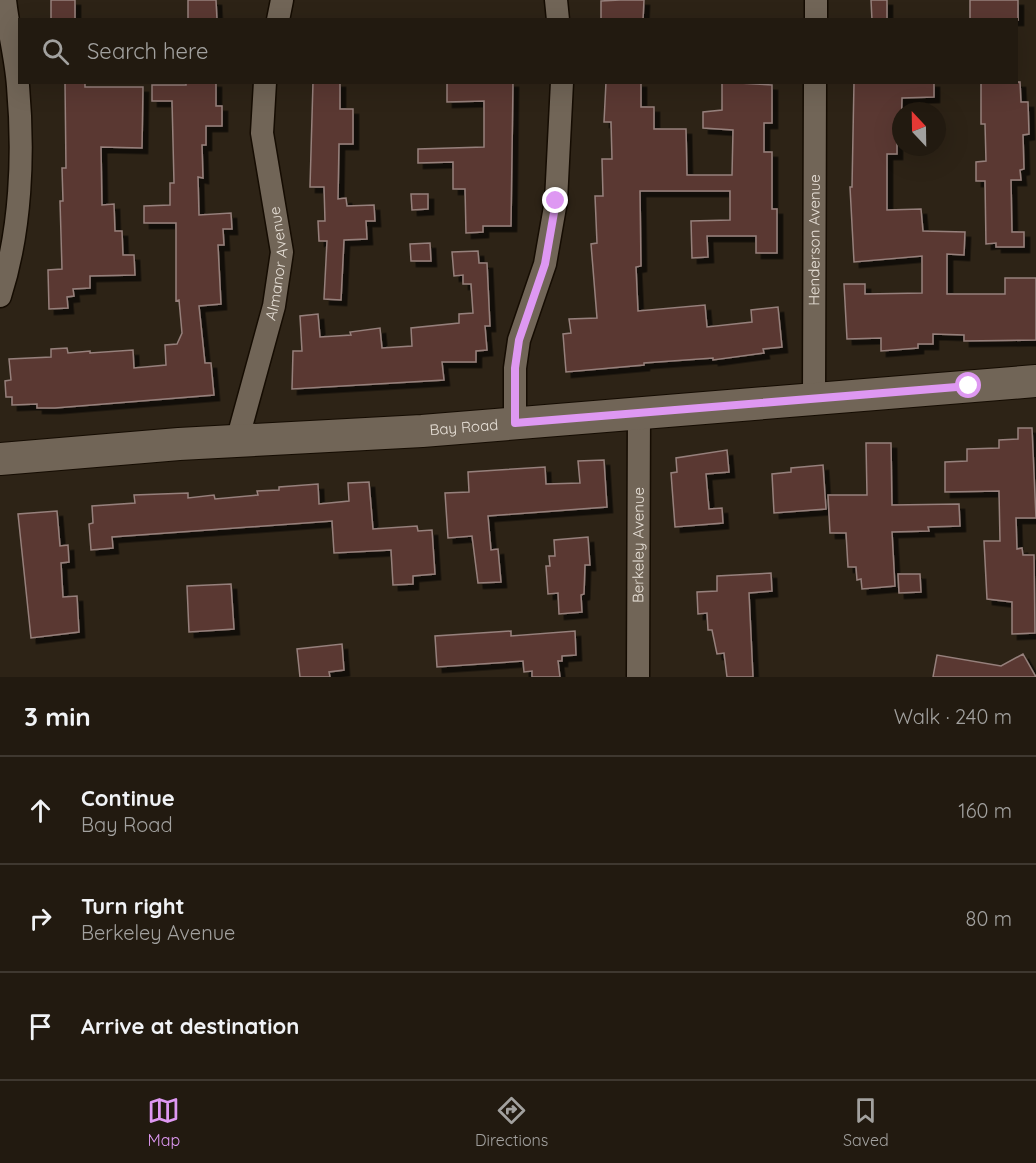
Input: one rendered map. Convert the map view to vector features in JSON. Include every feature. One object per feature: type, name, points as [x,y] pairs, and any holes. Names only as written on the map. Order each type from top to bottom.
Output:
[{"type":"street","points":[[5,0],[8,31],[18,83]]},
{"type":"street","points":[[278,18],[282,0]]},
{"type":"street","points":[[556,0],[558,18]]},
{"type":"street","points":[[816,0],[816,18]]},
{"type":"street","points":[[0,296],[7,273],[21,146],[18,84]]},
{"type":"street","name":"Almanor Avenue","points":[[237,441],[274,306],[282,252],[262,133],[265,84]]},
{"type":"street","points":[[515,423],[515,368],[519,340],[545,264],[556,201],[562,84]]},
{"type":"street","name":"Henderson Avenue","points":[[814,398],[815,84]]},
{"type":"street","name":"Bay Road","points":[[0,459],[515,423],[1036,381]]},
{"type":"street","name":"Berkeley Avenue","points":[[638,677],[639,412]]},
{"type":"building","points":[[51,0],[75,0],[75,18],[51,18]]},
{"type":"building","points":[[188,0],[216,0],[217,18],[188,18]]},
{"type":"building","points":[[644,0],[643,18],[601,18],[601,1]]},
{"type":"building","points":[[871,0],[887,0],[887,18],[872,18]]},
{"type":"building","points":[[970,0],[1018,0],[1018,18],[970,18]]},
{"type":"building","points":[[1020,82],[1021,102],[1028,102],[1029,134],[1023,135],[1024,169],[1020,170],[1021,180],[1011,180],[1012,232],[1024,232],[1024,247],[996,247],[996,243],[986,244],[985,181],[976,181],[976,162],[986,161],[985,124],[981,124],[981,84],[1018,84]]},
{"type":"building","points":[[65,84],[85,84],[85,87],[143,87],[142,148],[101,147],[102,205],[114,204],[115,231],[122,231],[123,255],[134,255],[135,275],[90,276],[90,288],[73,289],[74,296],[67,297],[68,308],[49,309],[48,270],[62,269],[60,201],[63,201],[62,168],[66,168]]},
{"type":"building","points":[[216,84],[216,106],[222,106],[222,126],[206,126],[206,145],[202,145],[203,178],[198,177],[199,215],[231,213],[232,229],[223,229],[224,245],[218,245],[221,304],[199,306],[205,363],[211,363],[214,395],[55,408],[37,408],[37,404],[12,405],[12,397],[6,397],[5,381],[11,380],[9,359],[51,357],[51,349],[67,348],[68,353],[133,350],[134,368],[166,365],[165,345],[177,344],[182,333],[179,300],[176,301],[176,223],[144,223],[144,206],[170,205],[170,183],[174,183],[172,101],[152,101],[152,85]]},
{"type":"building","points":[[313,84],[340,84],[340,109],[353,109],[353,144],[339,144],[338,199],[346,198],[347,206],[374,205],[375,221],[366,221],[367,239],[344,240],[341,300],[324,299],[327,241],[319,241],[318,221],[325,221],[324,187],[310,187]]},
{"type":"building","points":[[447,84],[513,84],[511,226],[483,226],[483,232],[466,233],[465,189],[453,189],[453,162],[418,163],[418,149],[484,147],[484,101],[447,102]]},
{"type":"building","points":[[606,84],[641,84],[641,107],[654,107],[654,129],[686,129],[687,175],[732,175],[733,130],[703,128],[703,112],[722,110],[722,84],[772,85],[772,123],[764,123],[764,152],[772,152],[772,209],[777,209],[777,253],[756,253],[756,236],[707,236],[708,257],[692,258],[691,221],[730,220],[730,191],[640,191],[641,266],[636,267],[638,311],[705,305],[707,327],[752,322],[751,310],[778,307],[782,347],[763,349],[764,353],[713,360],[713,358],[644,363],[644,365],[566,372],[563,334],[571,333],[569,319],[597,318],[591,244],[597,243],[595,196],[603,196],[602,159],[612,159],[611,122],[604,122]]},
{"type":"building","points":[[854,84],[934,84],[934,97],[902,98],[902,102],[892,102],[892,154],[887,154],[887,210],[921,209],[923,231],[965,232],[964,255],[947,254],[947,294],[1005,294],[1005,278],[1036,278],[1036,340],[964,341],[964,335],[933,334],[933,344],[918,344],[918,348],[881,351],[881,338],[847,339],[844,284],[865,284],[865,294],[922,293],[922,256],[854,262],[850,187],[852,187]]},
{"type":"building","points":[[411,194],[428,194],[428,209],[412,210]]},
{"type":"building","points":[[430,243],[431,261],[411,261],[410,244]]},
{"type":"building","points":[[478,251],[479,263],[487,263],[490,326],[485,326],[487,350],[476,351],[476,362],[442,362],[444,380],[292,389],[293,351],[302,351],[300,316],[318,314],[320,337],[351,335],[350,332],[380,328],[382,348],[412,346],[411,328],[459,323],[459,314],[473,313],[471,284],[463,284],[463,275],[454,276],[452,252]]},
{"type":"building","points":[[1018,428],[1032,428],[1036,518],[1016,518],[1017,549],[1022,548],[1023,555],[1034,555],[1035,633],[1012,634],[1012,602],[987,599],[984,541],[1000,541],[999,491],[945,492],[945,462],[967,461],[967,449],[999,448],[999,440],[1018,439]]},
{"type":"building","points":[[866,443],[891,443],[892,505],[959,504],[960,526],[928,527],[929,531],[892,532],[895,586],[862,589],[861,579],[857,580],[856,567],[848,567],[846,533],[830,533],[828,495],[867,495]]},
{"type":"building","points":[[727,450],[729,472],[706,474],[709,509],[722,508],[723,523],[675,527],[671,473],[677,472],[676,458]]},
{"type":"building","points":[[604,460],[607,507],[488,516],[491,550],[498,549],[501,582],[478,583],[472,536],[448,538],[445,493],[469,492],[468,472],[545,467],[546,484],[580,483],[578,461]]},
{"type":"building","points":[[823,465],[826,509],[774,513],[772,474],[791,472],[791,468]]},
{"type":"building","points":[[369,482],[373,529],[417,526],[418,531],[432,530],[435,574],[413,576],[413,584],[393,585],[391,550],[334,553],[332,521],[112,537],[113,548],[91,550],[89,524],[93,523],[92,506],[135,503],[134,495],[188,493],[188,498],[214,495],[215,499],[258,495],[257,491],[279,490],[279,487],[318,484],[319,504],[349,501],[348,483]]},
{"type":"building","points":[[57,511],[60,546],[68,545],[69,562],[61,563],[63,597],[77,596],[79,632],[31,638],[18,514]]},
{"type":"building","points":[[588,537],[590,565],[585,565],[584,594],[581,595],[582,612],[559,614],[558,593],[548,594],[546,566],[550,566],[549,556],[555,556],[554,540]]},
{"type":"building","points":[[771,573],[772,591],[749,593],[753,677],[727,677],[724,653],[717,654],[712,630],[708,630],[707,613],[698,614],[697,592],[717,591],[717,576]]},
{"type":"building","points":[[898,574],[920,574],[921,592],[899,593]]},
{"type":"building","points":[[231,584],[234,629],[189,632],[187,586]]},
{"type":"building","points":[[511,631],[511,636],[575,631],[576,655],[562,656],[562,661],[558,661],[560,677],[532,677],[532,671],[524,672],[523,661],[437,667],[435,636]]},
{"type":"building","points":[[342,644],[344,670],[329,672],[330,677],[300,677],[297,649]]},
{"type":"building","points":[[1023,654],[1036,677],[933,677],[937,655],[1001,666]]},
{"type":"route","points":[[556,201],[545,264],[519,340],[515,368],[515,423],[969,386]]}]
